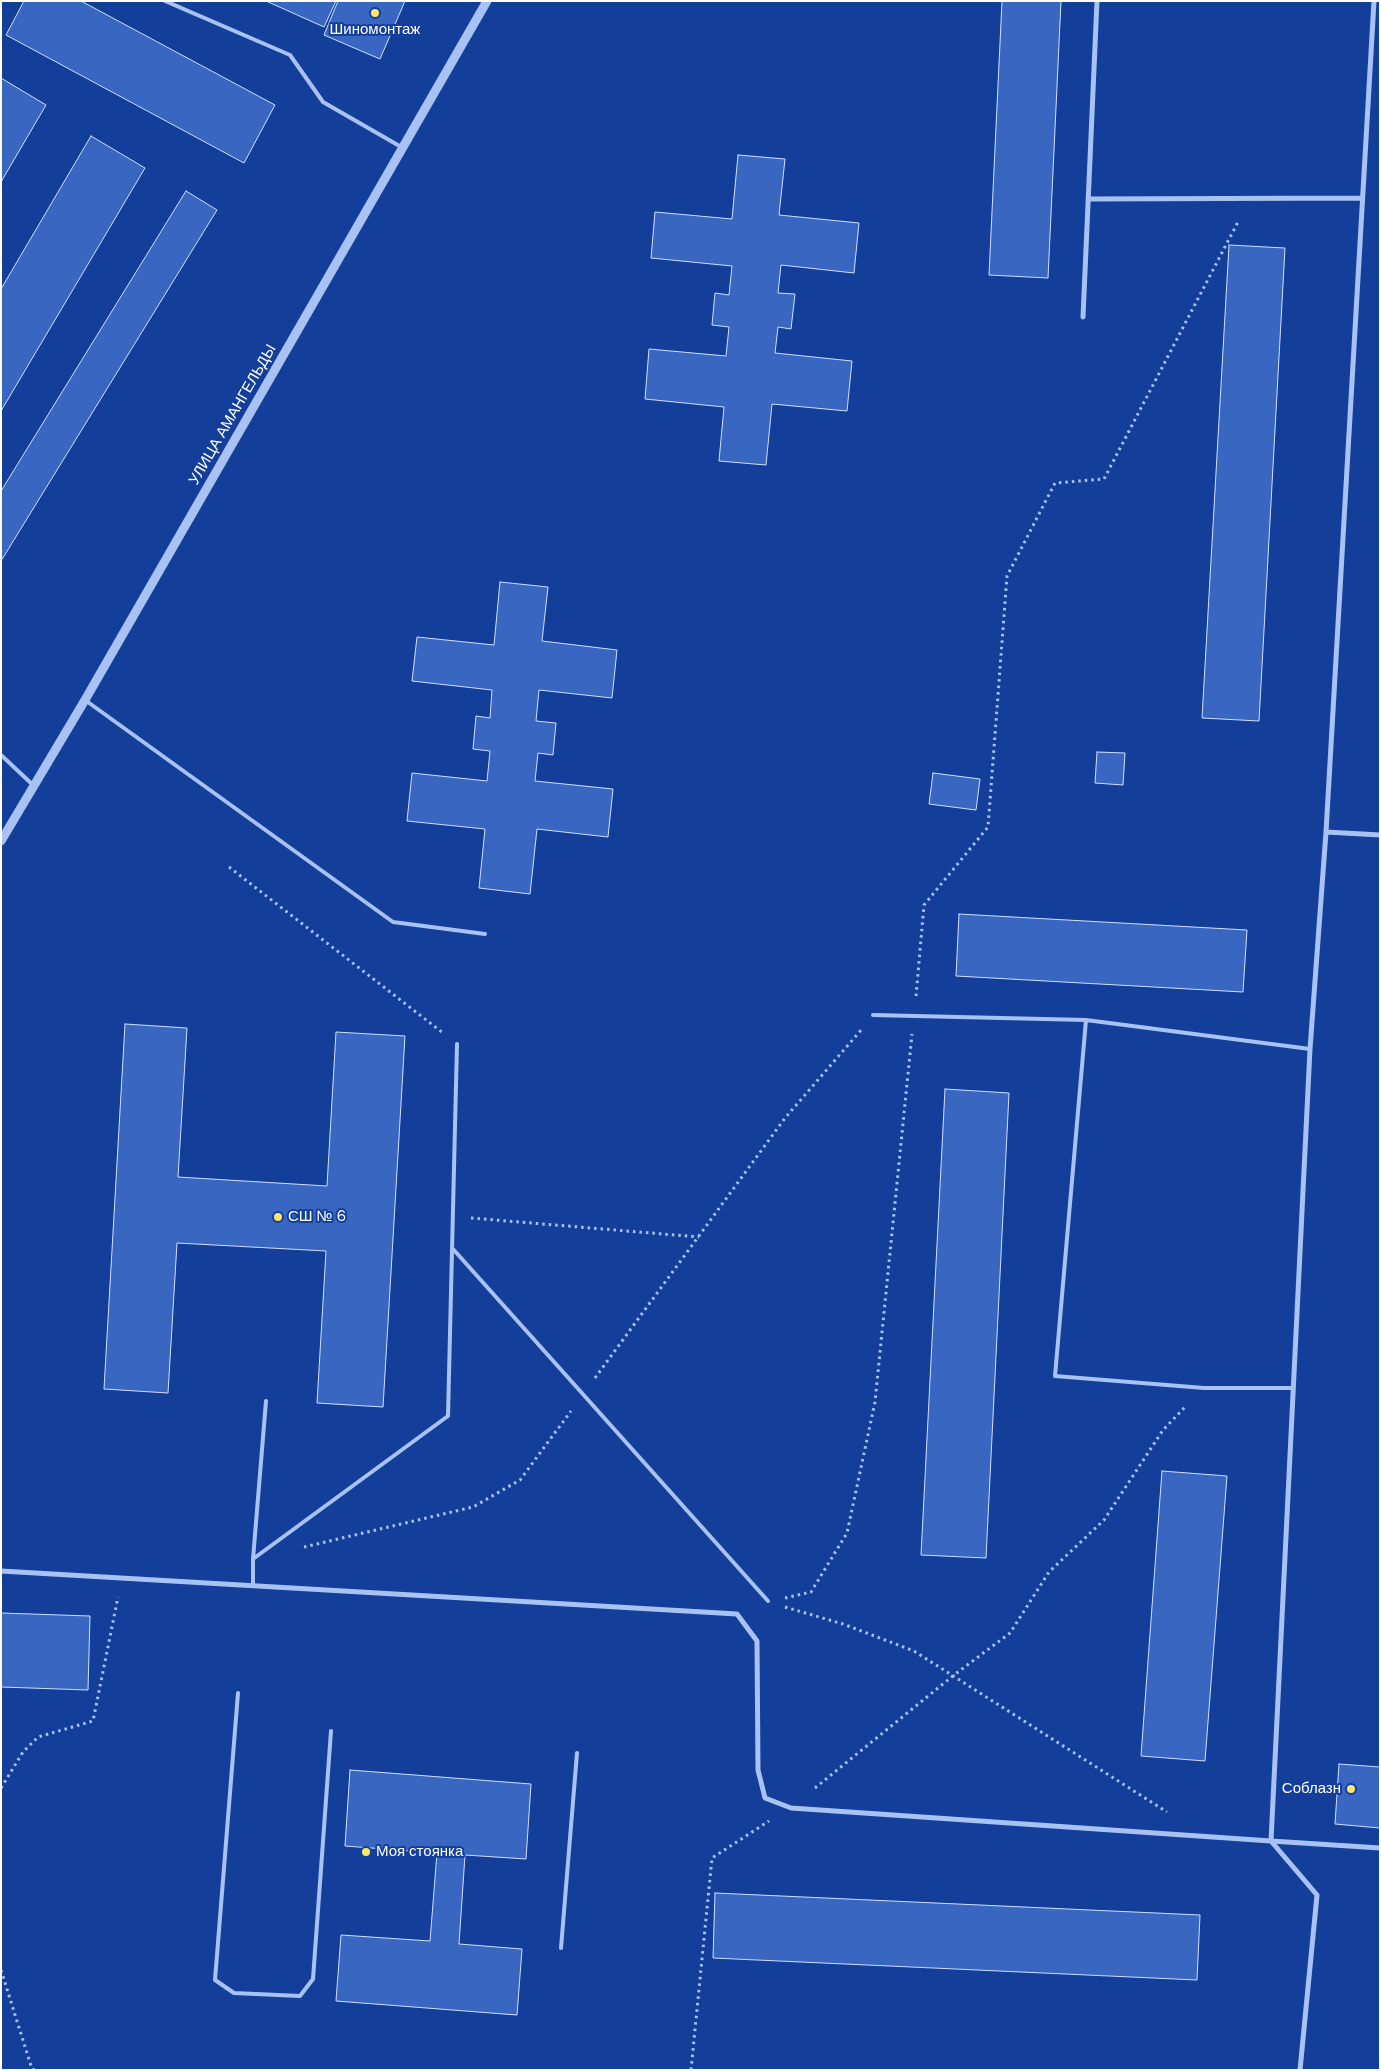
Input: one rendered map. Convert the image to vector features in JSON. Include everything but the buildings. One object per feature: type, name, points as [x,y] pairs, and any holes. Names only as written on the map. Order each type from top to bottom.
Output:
[{"type":"street","name":"УЛИЦА АМАНГЕЛЬДЫ","points":[[1,841],[85,700],[487,1]]},
{"type":"street","points":[[1083,317],[1097,1]]},
{"type":"street","points":[[1300,2070],[1317,1896],[1272,1841],[1292,1388],[1310,1049],[1326,832],[1374,1]]},
{"type":"street","points":[[1088,199],[1249,200],[1362,198]]},
{"type":"street","points":[[1326,832],[1380,835]]},
{"type":"street","points":[[1,1571],[737,1614],[757,1640],[758,1770],[765,1798],[791,1808],[1380,1848]]},
{"type":"lane","points":[[165,1],[290,55],[324,102],[402,148]]},
{"type":"lane","points":[[85,700],[393,922],[485,934]]},
{"type":"lane","points":[[1,755],[34,786]]},
{"type":"lane","points":[[874,1016],[1086,1020],[1310,1049]]},
{"type":"lane","points":[[1086,1020],[1055,1376],[1204,1388],[1292,1388]]},
{"type":"lane","points":[[253,1559],[448,1416],[457,1044]]},
{"type":"lane","points":[[452,1249],[768,1602]]},
{"type":"lane","points":[[253,1585],[253,1559],[266,1401]]},
{"type":"lane","points":[[238,1693],[215,1980],[234,1992],[300,1996],[313,1979],[331,1731]]},
{"type":"lane","points":[[561,1948],[577,1753]]},
{"type":"path","points":[[768,1602],[811,1592],[846,1534],[875,1402],[924,905],[988,827],[1007,576],[1054,483],[1104,479],[1249,200]]},
{"type":"path","points":[[230,866],[457,1044]]},
{"type":"path","points":[[301,1548],[473,1507],[520,1480],[785,1118],[874,1016]]},
{"type":"path","points":[[453,1217],[698,1237]]},
{"type":"path","points":[[691,2070],[712,1858],[791,1808],[954,1675],[1010,1633],[1049,1572],[1104,1520],[1163,1430],[1204,1388]]},
{"type":"path","points":[[1,1788],[23,1752],[38,1737],[93,1721],[122,1577]]},
{"type":"path","points":[[768,1602],[843,1624],[914,1650],[1172,1816]]},
{"type":"path","points":[[1,1970],[32,2069],[35,2070]]},
{"type":"place","name":"Шиномонтаж","points":[[375,13]]},
{"type":"place","name":"СШ № 6","points":[[278,1217]]},
{"type":"place","name":"Соблазн","points":[[1351,1789]]},
{"type":"place","name":"Моя стоянка","points":[[366,1852]]}]
